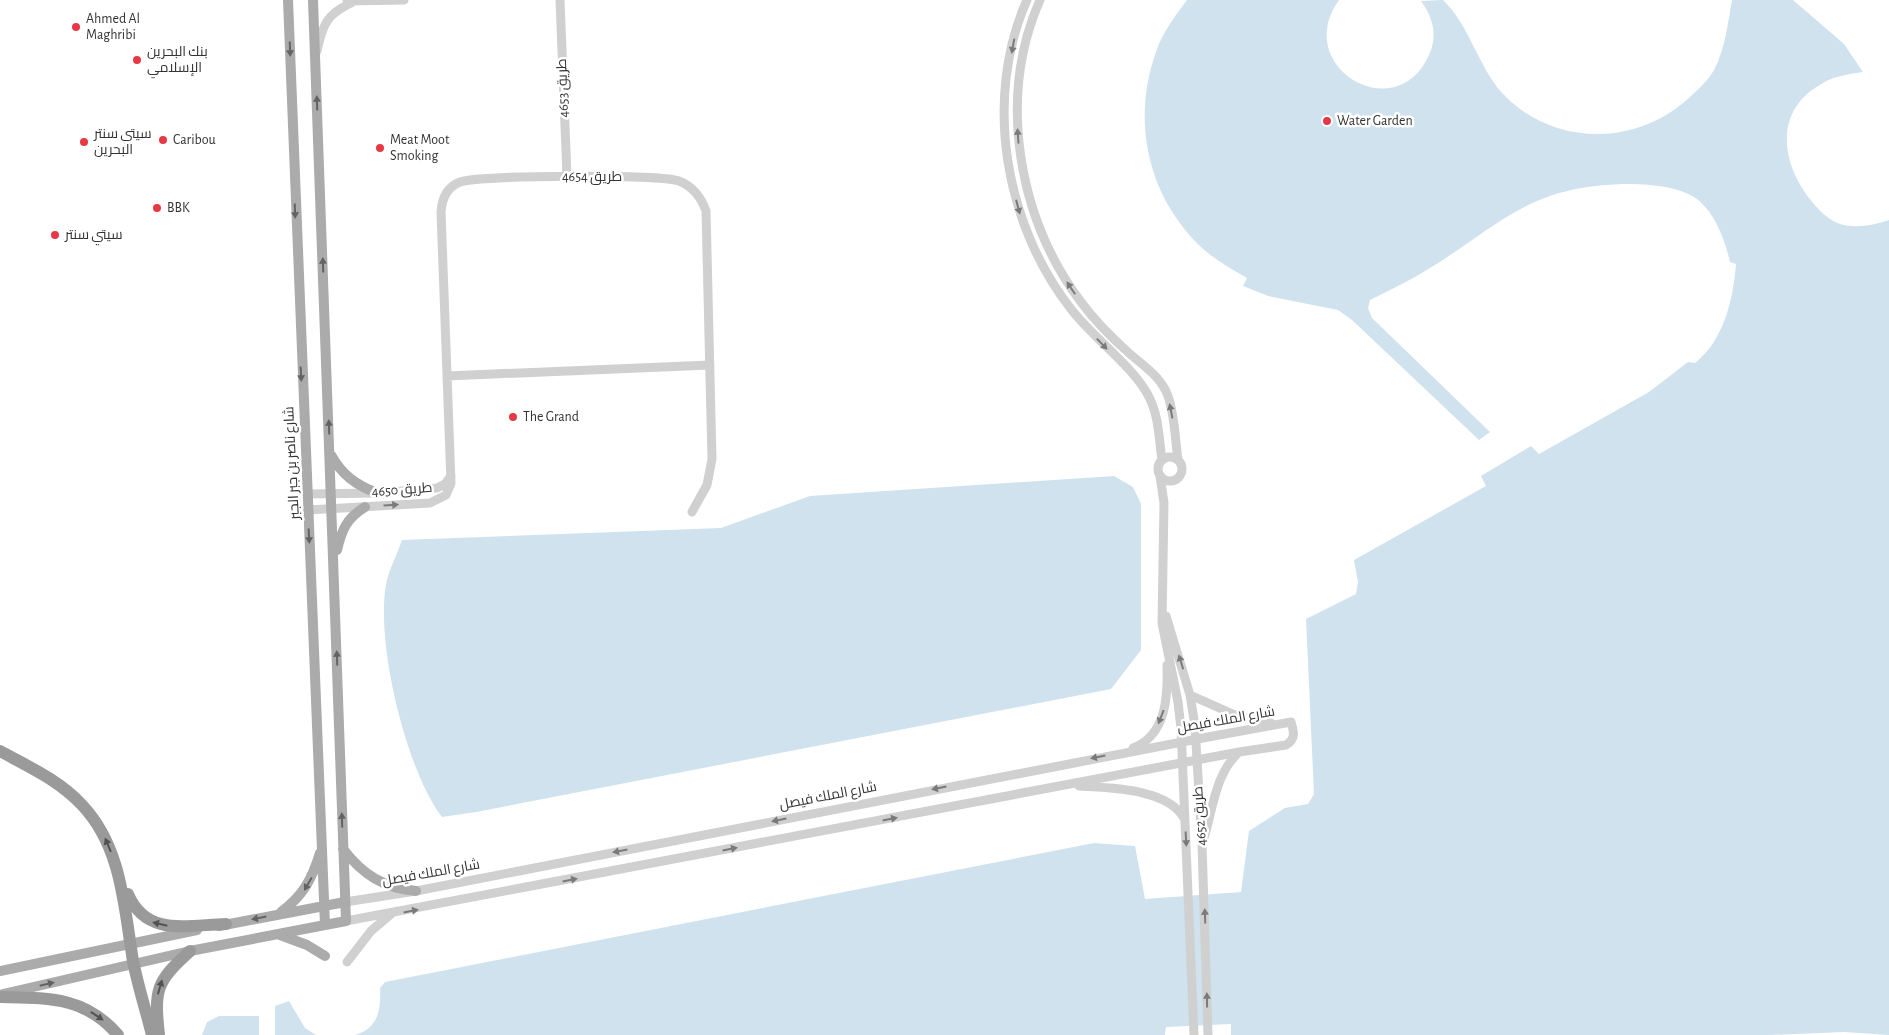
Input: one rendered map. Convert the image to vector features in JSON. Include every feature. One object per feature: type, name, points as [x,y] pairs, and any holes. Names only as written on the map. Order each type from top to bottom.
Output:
[{"type":"highway","points":[[0,751],[43,773],[81,804],[102,833],[133,907],[150,921],[164,926],[226,924]]},
{"type":"highway","points":[[115,864],[123,893],[134,964],[152,1035]]},
{"type":"highway","points":[[159,1035],[158,995],[163,977],[190,951]]},
{"type":"highway","points":[[0,996],[58,999],[73,1004],[100,1018],[118,1035]]},
{"type":"main road","name":"شارع ناصر بن جبر الجبر","points":[[288,0],[325,925]]},
{"type":"main road","points":[[313,0],[346,921]]},
{"type":"main road","points":[[330,452],[348,478],[362,487],[377,493]]},
{"type":"main road","points":[[334,563],[344,525],[353,514],[366,507]]},
{"type":"main road","points":[[279,914],[304,892],[313,877],[322,845]]},
{"type":"main road","points":[[343,850],[361,870],[382,884],[416,891]]},
{"type":"main road","name":"شارع الملك فيصل","points":[[0,971],[226,924],[345,902]]},
{"type":"main road","name":"شارع الملك فيصل","points":[[0,996],[190,951],[346,921]]},
{"type":"main road","points":[[277,934],[297,940],[325,956]]},
{"type":"street","points":[[315,63],[322,28],[336,10],[349,1],[404,0]]},
{"type":"street","name":"طريق 4653","points":[[560,0],[567,176]]},
{"type":"street","points":[[1027,0],[1014,36],[1004,100],[1008,158],[1020,214],[1038,260],[1065,301],[1090,331],[1137,380],[1149,397],[1156,415],[1162,460]]},
{"type":"street","points":[[1040,0],[1022,66],[1018,112],[1020,155],[1033,211],[1050,252],[1082,303],[1131,355],[1159,380],[1168,396],[1178,460],[1182,472],[1178,478],[1172,481],[1165,480],[1160,476]]},
{"type":"street","name":"طريق 4654","points":[[451,476],[440,212],[444,196],[449,189],[464,180],[567,176],[666,177],[680,181],[696,194],[706,211],[711,468],[703,494],[692,512]]},
{"type":"street","points":[[447,376],[710,365]]},
{"type":"street","points":[[1164,503],[1158,466],[1162,460],[1171,457],[1178,460]]},
{"type":"street","name":"طريق 4650","points":[[307,494],[377,493],[437,488],[446,484],[451,476]]},
{"type":"street","name":"طريق 4650","points":[[308,510],[436,502],[450,489],[451,476]]},
{"type":"street","points":[[1164,503],[1172,481]]},
{"type":"street","name":"طريق 4652","points":[[1164,503],[1162,623],[1178,702],[1194,1035]]},
{"type":"street","name":"طريق 4652","points":[[1163,601],[1190,694],[1195,740],[1203,858],[1208,1035]]},
{"type":"street","points":[[1115,754],[1141,744],[1151,736],[1162,720],[1166,701],[1167,652]]},
{"type":"street","points":[[1190,694],[1235,715],[1281,724]]},
{"type":"street","name":"شارع الملك فيصل","points":[[345,902],[416,891],[1115,754],[1291,722],[1294,734],[1290,743],[346,921]]},
{"type":"street","points":[[1202,844],[1221,777],[1225,768],[1239,752]]},
{"type":"street","points":[[1066,785],[1121,789],[1144,794],[1171,804],[1179,810],[1185,820]]},
{"type":"street","points":[[347,962],[371,931],[391,914]]},
{"type":"water","points":[[1187,0],[1339,0],[1328,25],[1328,47],[1338,66],[1354,80],[1373,88],[1394,87],[1414,77],[1429,55],[1434,34],[1429,14],[1421,1],[1443,0],[1461,23],[1489,75],[1507,98],[1528,114],[1551,126],[1575,132],[1600,134],[1625,131],[1649,124],[1672,112],[1710,77],[1714,70],[1726,36],[1732,0],[1793,0],[1844,44],[1863,72],[1832,79],[1808,93],[1798,105],[1791,118],[1787,132],[1787,146],[1790,161],[1804,191],[1815,206],[1829,219],[1840,224],[1853,226],[1871,225],[1889,220],[1889,1035],[1844,1032],[1769,1035],[1231,1035],[1231,1024],[1166,1027],[1165,1035],[355,1035],[363,1032],[374,1023],[379,1010],[380,988],[385,982],[1094,843],[1135,846],[1145,899],[1241,892],[1249,831],[1285,808],[1308,804],[1314,794],[1306,619],[1356,594],[1358,582],[1354,560],[1486,486],[1481,476],[1531,446],[1539,454],[1649,392],[1688,362],[1695,363],[1713,343],[1720,331],[1729,305],[1736,264],[1730,262],[1722,235],[1708,210],[1694,197],[1663,187],[1623,184],[1565,191],[1534,202],[1503,219],[1445,259],[1370,300],[1368,308],[1372,318],[1490,432],[1479,440],[1352,320],[1338,310],[1268,296],[1243,286],[1247,278],[1202,248],[1183,228],[1157,182],[1149,157],[1145,131],[1145,105],[1149,78],[1156,52],[1169,25]]},
{"type":"water","points":[[1114,476],[1133,487],[1141,504],[1141,650],[1111,689],[442,817],[429,796],[416,768],[396,701],[385,631],[384,601],[388,576],[402,540],[721,528],[810,496]]},
{"type":"water","points":[[289,1001],[305,1028],[316,1035],[275,1035],[275,1006]]},
{"type":"water","points":[[219,1016],[259,1016],[259,1035],[202,1035],[207,1022]]},
{"type":"place","name":"Ahmed Al Maghribi","points":[[76,27]]},
{"type":"place","name":"بنك البحرين الإسلامي","points":[[137,60]]},
{"type":"place","name":"Water Garden","points":[[1327,121]]},
{"type":"place","name":"Caribou","points":[[163,140]]},
{"type":"place","name":"سيتي سنتر البحرين","points":[[84,142]]},
{"type":"place","name":"Meat Moot Smoking","points":[[380,148]]},
{"type":"place","name":"BBK","points":[[157,208]]},
{"type":"place","name":"سيتي سنتر","points":[[55,235]]},
{"type":"place","name":"The Grand","points":[[513,417]]}]
